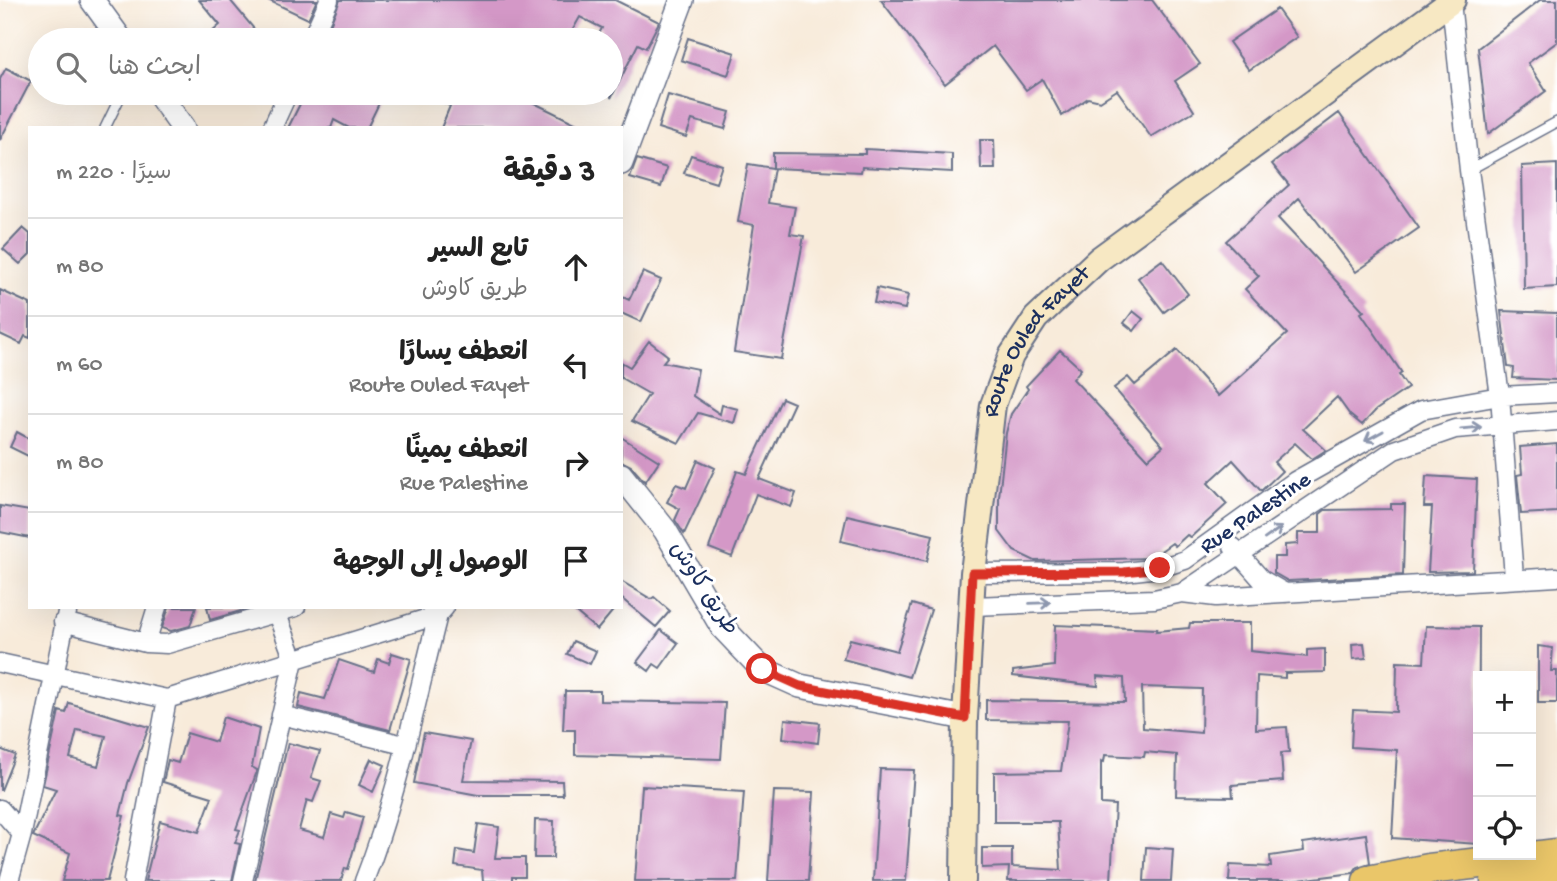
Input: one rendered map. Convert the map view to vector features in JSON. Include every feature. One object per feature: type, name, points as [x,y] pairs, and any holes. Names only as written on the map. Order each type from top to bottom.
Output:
[{"type":"highway","points":[[1368,881],[1429,869],[1557,854]]},
{"type":"highway","points":[[1496,881],[1557,873]]},
{"type":"main road","name":"Route Ouled Fayet","points":[[962,878],[965,718],[972,573],[993,405],[1011,356],[1036,318],[1099,259],[1452,1]]},
{"type":"street","points":[[92,0],[112,28]]},
{"type":"street","points":[[316,28],[329,0]]},
{"type":"street","points":[[623,158],[682,0]]},
{"type":"street","points":[[1452,1],[1469,170],[1500,396],[1514,577]]},
{"type":"street","points":[[167,105],[182,126]]},
{"type":"street","points":[[273,126],[283,105]]},
{"type":"street","name":"Rue Palestine","points":[[972,573],[1124,572],[1160,568],[1185,560],[1223,536],[1295,481],[1421,410],[1500,396],[1557,393]]},
{"type":"street","name":"Rue Palestine","points":[[972,606],[1154,598],[1182,593],[1394,450],[1455,429],[1557,421]]},
{"type":"street","name":"طريق كاوش","points":[[623,478],[665,530],[722,627],[762,669],[800,686],[965,718]]},
{"type":"street","points":[[1223,536],[1261,579],[1285,593]]},
{"type":"street","points":[[1182,593],[1216,597],[1514,577],[1557,577]]},
{"type":"street","points":[[146,643],[156,609]]},
{"type":"street","points":[[9,881],[22,834],[66,614],[146,643],[167,644],[291,609]]},
{"type":"street","points":[[0,663],[167,699],[442,611]]},
{"type":"street","points":[[364,881],[396,790],[404,745],[442,611]]},
{"type":"street","points":[[243,881],[294,660],[277,614]]},
{"type":"street","points":[[133,881],[167,699]]},
{"type":"street","points":[[281,715],[404,745]]},
{"type":"street","points":[[0,808],[22,834]]},
{"type":"lane","points":[[106,126],[116,105]]},
{"type":"lane","points":[[1469,170],[1557,122]]},
{"type":"building","points":[[199,0],[230,0],[253,28],[217,28],[220,25]]},
{"type":"building","points":[[268,0],[317,0],[308,19]]},
{"type":"building","points":[[340,0],[615,0],[659,22],[646,48],[638,44],[623,74],[623,28],[602,28],[580,17],[574,28],[329,28]]},
{"type":"building","points":[[881,0],[1152,0],[1200,64],[1175,81],[1194,111],[1151,137],[1117,90],[1100,101],[1088,98],[1062,116],[1042,79],[1026,90],[993,46],[945,84]]},
{"type":"building","points":[[1540,0],[1557,0],[1557,42],[1528,63],[1546,91],[1488,134],[1478,48]]},
{"type":"building","points":[[1277,9],[1297,37],[1249,70],[1229,42]]},
{"type":"building","points":[[688,38],[735,53],[728,75],[681,60]]},
{"type":"building","points":[[6,68],[28,79],[28,87],[0,140],[0,79]]},
{"type":"building","points":[[668,95],[730,112],[725,129],[692,120],[686,137],[658,128]]},
{"type":"building","points":[[300,105],[378,105],[368,126],[345,126],[334,120],[332,126],[289,126]]},
{"type":"building","points":[[448,105],[538,105],[581,126],[442,126],[450,106]]},
{"type":"building","points":[[1339,113],[1419,228],[1356,272],[1299,198],[1278,218],[1364,311],[1361,313],[1402,373],[1399,375],[1408,388],[1376,410],[1362,425],[1350,415],[1337,397],[1303,429],[1326,450],[1312,459],[1295,443],[1274,462],[1282,471],[1261,491],[1233,460],[1208,483],[1227,504],[1191,537],[1187,535],[1175,546],[1172,543],[1151,558],[1035,561],[1014,551],[999,531],[999,497],[1006,433],[1011,414],[1028,389],[1026,386],[1060,350],[1081,369],[1073,379],[1148,459],[1163,446],[1114,388],[1128,377],[1135,385],[1177,350],[1218,396],[1287,334],[1245,289],[1259,276],[1226,241],[1289,185],[1272,164]]},
{"type":"building","points":[[980,140],[994,140],[995,169],[981,169]]},
{"type":"building","points":[[865,149],[952,154],[952,172],[862,167],[861,172],[774,168],[768,203],[795,207],[790,234],[804,236],[781,359],[734,352],[754,225],[738,222],[748,164],[773,168],[773,153],[865,154]]},
{"type":"building","points":[[691,155],[722,165],[716,183],[684,173]]},
{"type":"building","points":[[637,159],[667,168],[661,187],[630,178]]},
{"type":"building","points":[[1557,164],[1557,287],[1524,289],[1522,166]]},
{"type":"building","points":[[23,228],[28,232],[28,256],[20,264],[3,249]]},
{"type":"building","points":[[1162,260],[1188,294],[1164,312],[1138,278]]},
{"type":"building","points":[[643,272],[661,280],[641,322],[623,314],[623,297],[629,300]]},
{"type":"building","points":[[877,288],[908,295],[905,309],[874,303]]},
{"type":"building","points":[[0,290],[28,303],[28,337],[25,336],[21,344],[0,334]]},
{"type":"building","points":[[1133,311],[1143,319],[1134,331],[1124,323]]},
{"type":"building","points":[[1501,311],[1557,313],[1557,380],[1513,378],[1514,368],[1508,367]]},
{"type":"building","points":[[649,341],[668,356],[663,362],[698,369],[693,396],[720,414],[722,405],[738,409],[734,423],[698,413],[679,443],[632,421],[649,394],[623,379],[623,363],[630,367]]},
{"type":"building","points":[[782,398],[794,403],[759,479],[796,493],[791,507],[756,494],[732,557],[709,548],[737,471],[746,474]]},
{"type":"building","points":[[17,432],[28,438],[28,456],[10,447]]},
{"type":"building","points":[[623,438],[659,461],[645,482],[631,466],[623,462]]},
{"type":"building","points":[[1557,444],[1557,512],[1521,514],[1517,475],[1522,474],[1520,447]]},
{"type":"building","points":[[698,460],[715,468],[684,534],[675,520],[680,509],[667,502],[676,484],[686,488]]},
{"type":"building","points":[[1426,476],[1477,479],[1473,571],[1428,572],[1432,507],[1424,507]]},
{"type":"building","points":[[1391,504],[1405,504],[1403,575],[1288,581],[1274,573],[1274,557],[1285,557],[1285,545],[1298,544],[1298,533],[1320,533],[1320,514],[1325,510],[1391,509]]},
{"type":"building","points":[[0,506],[28,511],[28,538],[0,532]]},
{"type":"building","points":[[847,515],[933,535],[927,561],[841,541]]},
{"type":"building","points":[[623,582],[651,599],[654,597],[670,611],[656,627],[623,600]]},
{"type":"building","points":[[912,604],[931,610],[909,677],[843,659],[850,639],[897,651]]},
{"type":"building","points":[[168,609],[195,609],[190,626],[171,631],[162,628]]},
{"type":"building","points":[[207,609],[247,609],[210,620]]},
{"type":"building","points":[[572,609],[614,609],[597,630]]},
{"type":"building","points":[[1190,623],[1250,623],[1250,651],[1307,657],[1307,650],[1325,649],[1325,672],[1285,673],[1285,678],[1257,676],[1256,729],[1287,727],[1289,752],[1281,753],[1283,781],[1232,785],[1233,797],[1176,796],[1177,755],[1145,752],[1144,757],[1105,755],[1104,762],[1101,761],[1101,804],[1115,805],[1111,881],[1008,881],[1009,867],[982,868],[982,848],[1012,848],[1012,867],[1061,870],[1058,822],[994,822],[994,772],[1061,771],[1068,721],[986,720],[986,700],[1125,702],[1124,678],[1097,676],[1098,686],[1013,676],[1013,671],[1054,666],[1055,625],[1157,629],[1156,631],[1189,628]],"holes":[[[1142,687],[1202,689],[1201,733],[1143,728]]]},
{"type":"building","points":[[1426,626],[1479,627],[1479,671],[1473,671],[1473,844],[1392,838],[1397,750],[1351,747],[1353,710],[1396,712],[1397,662],[1424,663]]},
{"type":"building","points":[[661,630],[678,643],[660,668],[654,664],[649,671],[637,662]]},
{"type":"building","points":[[573,641],[596,651],[590,664],[567,654]]},
{"type":"building","points":[[1364,643],[1366,658],[1353,659],[1352,644]]},
{"type":"building","points":[[1538,646],[1553,648],[1551,671],[1557,671],[1557,703],[1538,703]]},
{"type":"building","points":[[392,653],[411,659],[390,730],[298,707],[301,693],[325,699],[339,660],[374,672],[378,659],[389,663]]},
{"type":"building","points":[[565,691],[600,691],[600,701],[725,703],[721,759],[575,755],[575,730],[563,730]]},
{"type":"building","points":[[69,703],[149,727],[128,783],[120,815],[124,816],[107,881],[62,881],[70,853],[33,836],[56,789],[43,785],[59,711],[66,713]],"holes":[[[77,730],[106,736],[98,766],[70,758]]]},
{"type":"building","points":[[223,717],[259,729],[252,767],[257,770],[236,829],[240,830],[235,843],[240,844],[232,881],[145,881],[160,821],[199,832],[212,797],[163,782],[168,760],[178,763],[187,733],[216,742]]},
{"type":"building","points":[[785,719],[820,723],[818,743],[783,738]]},
{"type":"building","points":[[424,733],[471,741],[463,780],[562,781],[563,795],[478,795],[414,783]]},
{"type":"building","points":[[288,743],[320,751],[311,778],[321,781],[313,802],[307,800],[299,830],[324,837],[331,814],[344,818],[346,812],[363,817],[348,869],[345,868],[341,881],[255,881]]},
{"type":"building","points":[[0,749],[15,755],[1,790],[0,790]]},
{"type":"building","points":[[371,759],[385,765],[373,792],[359,785]]},
{"type":"building","points":[[880,769],[914,770],[906,881],[873,881]]},
{"type":"building","points":[[642,786],[744,792],[737,881],[635,881]]},
{"type":"building","points":[[774,791],[814,792],[808,881],[768,881]]},
{"type":"building","points":[[535,820],[554,821],[553,858],[534,858]]},
{"type":"building","points":[[478,824],[499,827],[495,858],[525,858],[525,877],[512,877],[512,881],[483,881],[482,870],[455,866],[457,850],[474,853]]},
{"type":"building","points":[[1366,834],[1370,863],[1357,867],[1353,873],[1291,881],[1229,881],[1230,865],[1271,867],[1270,856],[1304,851],[1303,843]]},
{"type":"building","points":[[1146,847],[1173,849],[1171,881],[1144,881]]},
{"type":"route","points":[[762,669],[800,686],[965,718],[972,573],[1124,572],[1160,568]]}]
